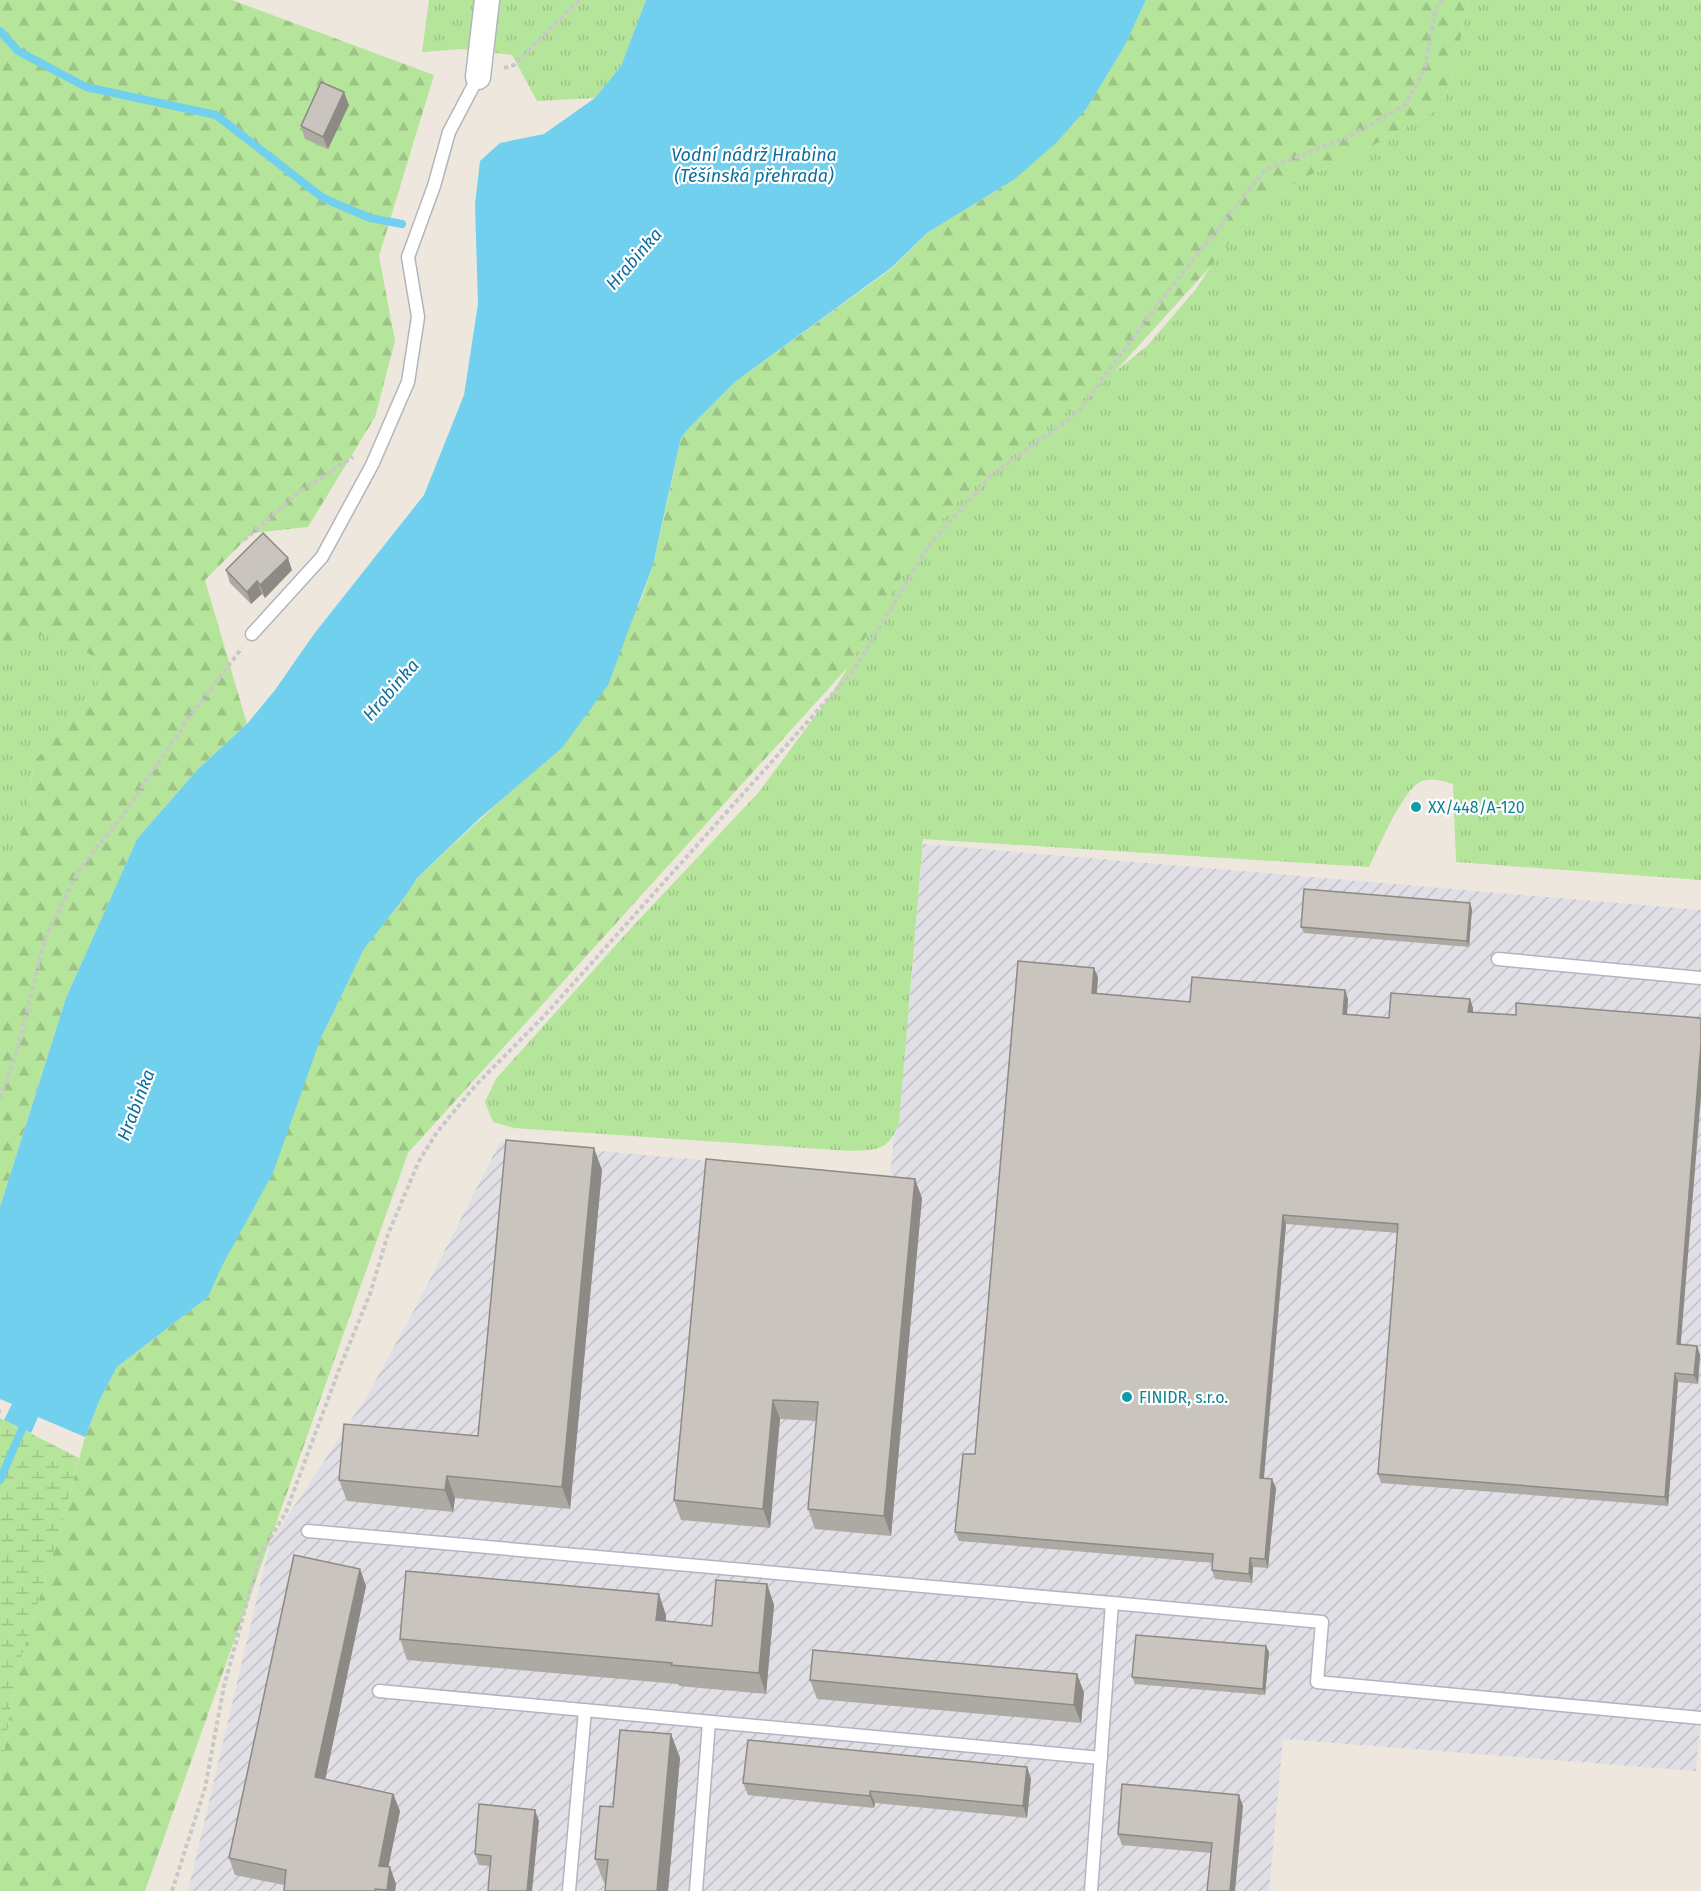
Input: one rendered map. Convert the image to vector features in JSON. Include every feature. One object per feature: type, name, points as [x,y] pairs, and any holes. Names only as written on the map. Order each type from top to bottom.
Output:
[{"type":"street","points":[[478,77],[487,0]]},
{"type":"lane","points":[[252,634],[322,557],[372,465],[408,382],[418,317],[408,257],[434,186],[449,132],[478,77]]},
{"type":"lane","points":[[1498,959],[1701,978]]},
{"type":"lane","points":[[308,1531],[1322,1622],[1317,1682],[1701,1718]]},
{"type":"lane","points":[[1091,1891],[1112,1603]]},
{"type":"lane","points":[[380,1691],[1101,1758]]},
{"type":"lane","points":[[569,1891],[585,1710]]},
{"type":"lane","points":[[696,1891],[709,1722]]},
{"type":"path","points":[[478,77],[514,65],[579,0]]},
{"type":"path","points":[[172,1891],[205,1788],[224,1686],[260,1555],[286,1512],[370,1294],[388,1234],[419,1161],[437,1132],[476,1085],[545,1016],[853,671],[930,544],[991,476],[1078,412],[1168,291],[1266,169],[1346,138],[1406,105],[1425,68],[1435,10],[1442,0]]},
{"type":"path","points":[[244,540],[299,492],[384,437]]},
{"type":"path","points":[[0,1098],[16,1055],[45,939],[78,871],[122,816],[188,719],[252,634]]},
{"type":"shaded area","points":[[923,844],[1701,910],[1701,1715],[1696,1771],[1283,1739],[1269,1891],[188,1891],[270,1543],[367,1396],[417,1305],[500,1142],[890,1177],[894,1135],[899,1124]]},
{"type":"green space","points":[[0,0],[232,0],[434,75],[379,256],[395,341],[375,417],[308,527],[252,533],[205,580],[247,724],[199,768],[137,839],[66,998],[0,1207],[0,877],[16,850],[29,802],[34,761],[100,691],[92,656],[57,633],[24,638],[0,663]]},
{"type":"green space","points":[[429,0],[646,0],[621,66],[595,98],[537,101],[512,55],[462,49],[422,52]]},
{"type":"green space","points":[[1146,0],[1469,0],[1453,72],[1442,107],[1361,152],[1301,179],[1267,204],[1218,255],[1210,267],[1113,374],[961,497],[916,551],[848,667],[408,1153],[145,1891],[0,1891],[0,1779],[16,1674],[59,1534],[85,1437],[101,1397],[117,1367],[208,1297],[320,1040],[364,949],[417,878],[511,791],[562,748],[641,600],[653,565],[681,438],[688,429],[735,382],[891,269],[927,233],[1015,179],[1087,108],[1124,47]]},
{"type":"green space","points":[[1469,0],[1701,0],[1701,880],[1456,862],[1453,784],[1434,780],[1425,780],[1410,791],[1390,823],[1369,867],[923,839],[899,1124],[886,1144],[875,1149],[850,1151],[514,1128],[493,1122],[485,1102],[496,1079],[633,926],[759,792],[835,689],[916,551],[961,497],[1147,346],[1196,289],[1218,255],[1267,204],[1301,179],[1361,152],[1442,107],[1453,72]]},
{"type":"green space","points":[[57,632],[92,656],[100,692],[34,761],[29,802],[16,850],[0,877],[0,663],[24,638]]},
{"type":"green space","points":[[0,1418],[79,1458],[59,1534],[16,1674],[0,1779]]},
{"type":"water","name":"Vodní nádrž Hrabina (Těšínská přehrada)","points":[[646,0],[1146,0],[1124,47],[1087,108],[1056,143],[1015,179],[927,233],[891,268],[735,382],[688,429],[681,438],[653,565],[608,685],[562,748],[480,818],[417,878],[364,949],[320,1040],[273,1173],[223,1264],[208,1297],[117,1367],[101,1397],[85,1437],[38,1417],[31,1433],[4,1420],[12,1404],[0,1399],[0,1207],[66,998],[137,839],[199,768],[247,724],[275,690],[314,634],[424,495],[464,395],[478,304],[475,204],[480,161],[500,143],[544,134],[595,98],[621,66]]},
{"type":"building","points":[[321,82],[344,92],[323,137],[301,126]]},
{"type":"building","points":[[263,533],[288,558],[260,585],[257,581],[247,592],[226,570]]},
{"type":"building","points":[[1304,889],[1470,903],[1467,941],[1301,927]]},
{"type":"building","points":[[1018,961],[1094,968],[1092,993],[1190,1002],[1192,977],[1345,990],[1343,1014],[1389,1018],[1391,993],[1470,999],[1468,1012],[1516,1015],[1516,1003],[1701,1018],[1701,1044],[1677,1344],[1697,1346],[1694,1375],[1675,1373],[1665,1497],[1378,1474],[1398,1224],[1283,1215],[1260,1478],[1272,1479],[1265,1559],[1250,1558],[1249,1574],[1212,1570],[1213,1554],[955,1532],[963,1454],[975,1454]]},
{"type":"building","points":[[506,1140],[594,1148],[562,1487],[447,1476],[445,1490],[339,1480],[344,1424],[478,1436]]},
{"type":"building","points":[[706,1159],[915,1179],[884,1516],[808,1509],[818,1402],[773,1400],[763,1509],[674,1500]]},
{"type":"building","points":[[294,1555],[360,1569],[315,1777],[393,1794],[379,1866],[390,1867],[387,1890],[284,1891],[286,1870],[229,1858]]},
{"type":"building","points":[[406,1571],[659,1594],[656,1620],[712,1626],[716,1580],[767,1584],[759,1673],[400,1639]]},
{"type":"building","points":[[1136,1635],[1266,1646],[1263,1689],[1132,1677]]},
{"type":"building","points":[[813,1650],[1077,1674],[1074,1705],[810,1680]]},
{"type":"building","points":[[620,1730],[671,1734],[657,1891],[605,1891],[608,1860],[595,1859],[600,1806],[613,1807]]},
{"type":"building","points":[[748,1740],[1027,1767],[1023,1806],[870,1791],[870,1796],[743,1783]]},
{"type":"building","points":[[1122,1784],[1239,1795],[1230,1891],[1207,1891],[1212,1843],[1118,1834]]},
{"type":"building","points":[[479,1804],[535,1810],[527,1891],[488,1891],[491,1856],[475,1854]]},
{"type":"waterway","points":[[0,31],[18,51],[86,87],[216,115],[323,198],[370,218],[402,224]]},
{"type":"waterway","name":"Hrabinka","points":[[0,1480],[26,1420]]},
{"type":"place","name":"XX/448/A-120","points":[[1416,807]]},
{"type":"place","name":"FINIDR, s.r.o.","points":[[1127,1397]]}]
